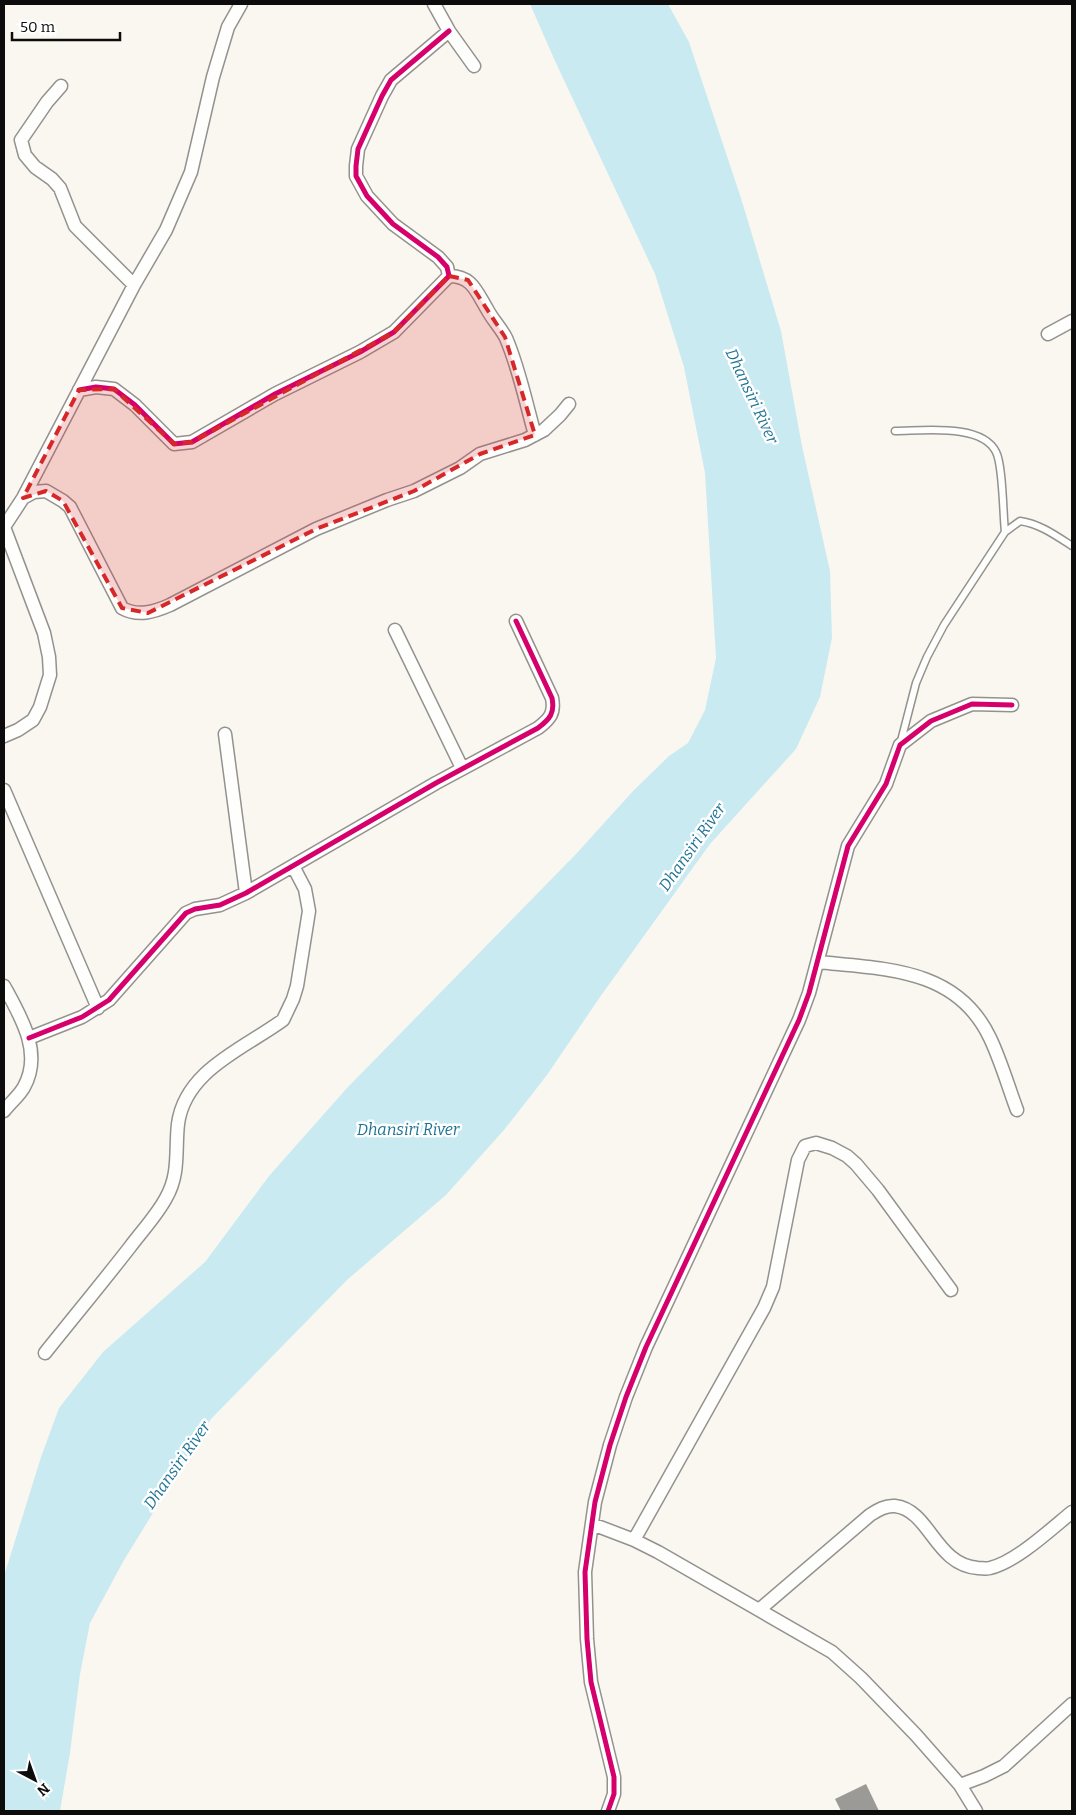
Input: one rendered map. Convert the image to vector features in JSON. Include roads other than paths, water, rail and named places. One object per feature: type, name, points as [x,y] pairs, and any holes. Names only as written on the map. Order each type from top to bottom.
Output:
[{"type":"street","points":[[4,736],[18,730],[33,720],[40,707],[50,675],[49,657],[44,633],[4,527],[23,498],[134,285],[166,230],[191,172],[228,27],[241,4]]},
{"type":"street","points":[[434,4],[474,66]]},
{"type":"street","points":[[449,30],[391,80],[358,149],[356,166],[356,176],[367,196],[393,224],[438,257],[447,267],[449,276]]},
{"type":"street","points":[[61,86],[47,102],[22,140],[25,155],[60,188],[75,226],[134,285]]},
{"type":"street","points":[[79,390],[96,387],[114,389],[135,405],[174,444],[192,442],[275,394],[352,356],[394,332],[449,276],[458,276],[468,280],[479,294],[505,337],[521,384],[535,435]]},
{"type":"street","points":[[1048,334],[1072,321]]},
{"type":"street","points":[[23,498],[34,492],[46,491],[70,507],[122,608],[128,611],[148,613],[170,605],[316,529],[414,491],[460,468],[480,454],[535,435],[544,430],[569,404]]},
{"type":"street","points":[[28,1038],[69,1024],[109,1000],[186,913],[195,909],[220,905],[246,893],[462,768],[538,728],[551,716],[552,698],[516,621]]},
{"type":"street","points":[[395,630],[462,768]]},
{"type":"street","points":[[608,1811],[614,1794],[614,1777],[591,1682],[587,1639],[586,1572],[595,1502],[610,1445],[626,1397],[658,1322],[799,1020],[818,962],[848,846],[886,784],[900,745],[930,721],[972,704],[1012,706]]},
{"type":"street","points":[[225,734],[246,893]]},
{"type":"street","points":[[4,790],[98,1008]]},
{"type":"street","points":[[44,1353],[126,1253],[167,1197],[177,1164],[178,1123],[184,1104],[194,1086],[218,1062],[282,1020],[291,1005],[297,986],[309,911],[305,889],[293,866]]},
{"type":"street","points":[[818,962],[897,971],[940,985],[960,998],[976,1016],[990,1037],[1017,1110]]},
{"type":"street","points":[[4,986],[28,1038],[32,1054],[31,1071],[23,1089],[4,1110]]},
{"type":"street","points":[[634,1540],[764,1308],[773,1287],[798,1160],[805,1146],[816,1143],[832,1148],[847,1156],[856,1164],[878,1190],[951,1290]]},
{"type":"street","points":[[759,1610],[870,1515],[885,1507],[896,1506],[911,1512],[946,1554],[957,1563],[971,1568],[989,1568],[1008,1560],[1072,1512]]},
{"type":"street","points":[[592,1524],[634,1540],[688,1568],[817,1643],[838,1658],[861,1678],[916,1735],[960,1786],[976,1811]]},
{"type":"street","points":[[960,1786],[1004,1766],[1072,1704]]},
{"type":"lane","points":[[896,431],[957,431],[974,434],[986,440],[996,452],[1000,468],[1005,532]]},
{"type":"lane","points":[[900,745],[916,684],[927,657],[944,625],[1005,532],[1020,521],[1028,522],[1045,528],[1072,546]]},
{"type":"water","name":"Dhansiri River","points":[[530,4],[668,4],[689,42],[741,198],[781,331],[802,446],[830,571],[832,638],[820,697],[796,749],[710,844],[600,997],[547,1075],[504,1130],[446,1195],[347,1280],[211,1419],[124,1560],[90,1623],[80,1674],[70,1753],[60,1811],[4,1811],[4,1576],[41,1457],[59,1408],[103,1352],[205,1262],[269,1176],[347,1088],[576,854],[633,791],[669,756],[688,743],[705,710],[716,658],[705,473],[684,367],[655,274]]}]
